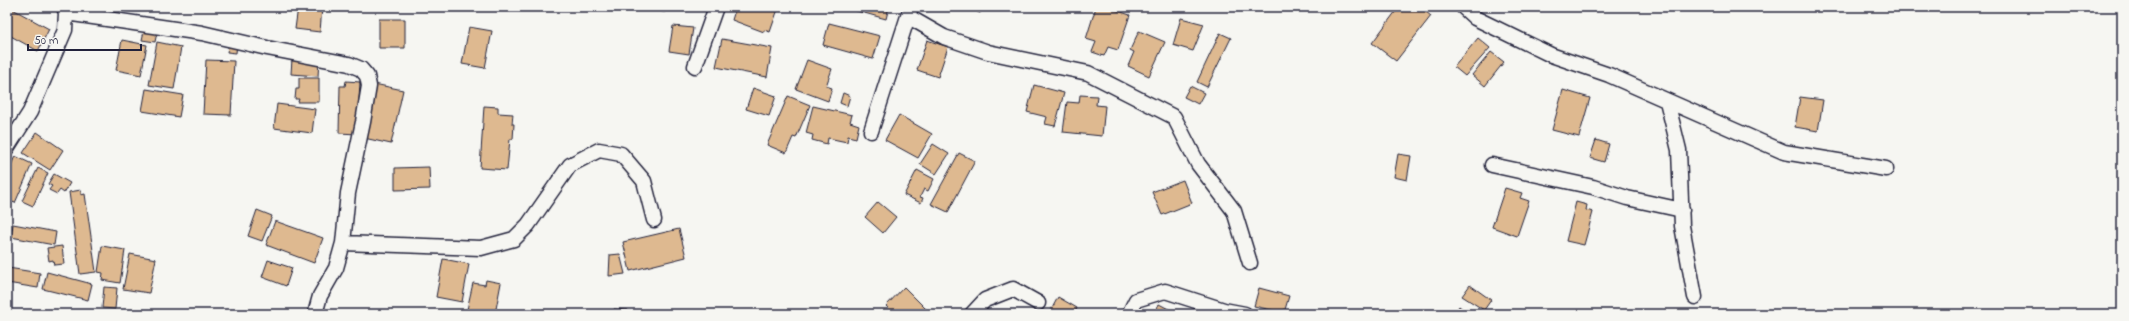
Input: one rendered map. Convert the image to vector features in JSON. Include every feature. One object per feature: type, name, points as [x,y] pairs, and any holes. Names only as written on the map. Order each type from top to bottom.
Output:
[{"type":"street","points":[[695,66],[716,7]]},
{"type":"street","points":[[1463,7],[1475,18],[1551,55],[1609,75],[1784,152],[1886,168]]},
{"type":"street","points":[[7,148],[30,112],[65,30],[65,10],[202,33],[267,48],[349,64],[361,69],[367,76],[369,86],[364,122],[348,193],[343,243],[336,268],[320,296],[315,314]]},
{"type":"street","points":[[871,131],[910,12],[944,37],[988,52],[1088,73],[1174,116],[1198,164],[1234,211],[1250,262]]},
{"type":"street","points":[[1667,101],[1679,150],[1682,226],[1695,297]]},
{"type":"street","points":[[343,243],[481,248],[514,239],[528,225],[570,165],[599,150],[621,154],[644,181],[654,220]]},
{"type":"street","points":[[1492,165],[1593,187],[1627,198],[1682,210]]},
{"type":"street","points":[[972,314],[985,300],[1013,289],[1038,303]]},
{"type":"street","points":[[1129,314],[1136,300],[1166,291],[1224,310],[1245,314]]},
{"type":"building","points":[[9,7],[49,29],[38,51],[7,34],[7,11]]},
{"type":"building","points":[[298,7],[322,7],[320,32],[295,29]]},
{"type":"building","points":[[639,7],[666,7],[665,12],[639,9]]},
{"type":"building","points":[[736,7],[771,7],[778,9],[770,32],[764,30],[764,32],[732,20]]},
{"type":"building","points":[[850,7],[889,7],[886,19],[850,9]]},
{"type":"building","points":[[966,7],[983,7],[980,13]]},
{"type":"building","points":[[1096,7],[1107,7],[1130,15],[1118,50],[1108,47],[1104,56],[1092,52],[1096,42],[1086,39]]},
{"type":"building","points":[[1399,7],[1420,7],[1431,16],[1396,61],[1372,43]]},
{"type":"building","points":[[1181,18],[1204,24],[1193,51],[1173,45]]},
{"type":"building","points":[[379,19],[405,19],[405,48],[379,48]]},
{"type":"building","points":[[829,23],[880,36],[873,59],[823,45]]},
{"type":"building","points":[[673,26],[693,28],[689,54],[669,51]]},
{"type":"building","points":[[469,27],[492,31],[485,68],[462,64]]},
{"type":"building","points":[[144,31],[157,32],[155,42],[142,40]]},
{"type":"building","points":[[1139,31],[1165,42],[1149,76],[1128,66],[1134,52],[1130,50]]},
{"type":"building","points":[[1220,33],[1231,38],[1207,87],[1197,82]]},
{"type":"building","points":[[1478,38],[1490,48],[1465,76],[1454,67]]},
{"type":"building","points":[[722,39],[772,48],[767,77],[716,67]]},
{"type":"building","points":[[122,40],[147,45],[141,75],[116,70]]},
{"type":"building","points":[[927,40],[948,47],[938,77],[917,70]]},
{"type":"building","points":[[157,42],[181,47],[174,89],[149,85]]},
{"type":"building","points":[[229,42],[237,43],[236,53],[227,52]]},
{"type":"building","points":[[1491,52],[1504,62],[1485,86],[1472,75]]},
{"type":"building","points":[[292,59],[319,61],[318,76],[291,74]]},
{"type":"building","points":[[206,60],[234,61],[231,115],[203,114]]},
{"type":"building","points":[[807,60],[832,69],[826,86],[832,88],[828,101],[796,89]]},
{"type":"building","points":[[299,78],[319,78],[319,102],[298,102],[299,99],[295,99],[296,89],[299,89]]},
{"type":"building","points":[[346,81],[360,82],[357,134],[339,133],[340,86],[345,86]]},
{"type":"building","points":[[374,84],[403,90],[391,144],[364,138]]},
{"type":"building","points":[[1034,85],[1064,93],[1055,126],[1045,124],[1047,117],[1027,112]]},
{"type":"building","points":[[1190,86],[1204,93],[1198,104],[1184,97]]},
{"type":"building","points":[[753,88],[776,96],[769,116],[746,109]]},
{"type":"building","points":[[146,89],[183,95],[179,117],[142,111]]},
{"type":"building","points":[[1563,90],[1590,98],[1579,137],[1552,130]]},
{"type":"building","points":[[843,93],[850,96],[847,106],[840,103]]},
{"type":"building","points":[[1080,95],[1097,96],[1096,105],[1105,106],[1102,136],[1063,132],[1067,102],[1079,103]]},
{"type":"building","points":[[788,96],[810,105],[796,138],[793,137],[786,153],[767,145]]},
{"type":"building","points":[[1800,97],[1823,100],[1818,131],[1795,127]]},
{"type":"building","points":[[277,104],[315,109],[312,133],[274,128]]},
{"type":"building","points":[[484,106],[498,107],[498,113],[513,114],[513,139],[510,139],[507,170],[480,168]]},
{"type":"building","points":[[813,106],[852,115],[850,122],[859,125],[856,138],[848,136],[847,142],[828,138],[827,144],[812,140],[813,135],[806,133]]},
{"type":"building","points":[[899,115],[932,134],[918,158],[885,140]]},
{"type":"building","points":[[37,132],[63,150],[50,170],[23,153]]},
{"type":"building","points":[[1596,140],[1609,144],[1604,162],[1590,158]]},
{"type":"building","points":[[933,144],[949,154],[936,174],[920,164]]},
{"type":"building","points":[[959,153],[975,161],[948,212],[931,204]]},
{"type":"building","points":[[1398,154],[1411,156],[1407,180],[1394,177]]},
{"type":"building","points":[[15,156],[32,164],[15,203],[7,200],[7,175]]},
{"type":"building","points":[[429,167],[430,189],[395,190],[395,168]]},
{"type":"building","points":[[38,168],[48,173],[33,206],[22,201]]},
{"type":"building","points":[[917,170],[934,179],[928,191],[924,189],[920,197],[923,198],[921,203],[904,195]]},
{"type":"building","points":[[54,174],[70,183],[64,193],[60,190],[57,194],[49,190],[52,186],[48,184]]},
{"type":"building","points":[[1183,180],[1192,203],[1162,215],[1152,192]]},
{"type":"building","points":[[1505,188],[1522,193],[1520,198],[1529,201],[1517,236],[1492,227]]},
{"type":"building","points":[[81,190],[81,195],[85,194],[96,272],[80,274],[69,192]]},
{"type":"building","points":[[878,202],[896,217],[883,233],[865,217]]},
{"type":"building","points":[[1576,202],[1587,205],[1586,210],[1593,212],[1584,245],[1566,241]]},
{"type":"building","points":[[257,210],[272,216],[262,241],[248,236]]},
{"type":"building","points":[[275,221],[323,238],[314,263],[266,245]]},
{"type":"building","points":[[13,224],[56,232],[54,245],[11,237]]},
{"type":"building","points":[[679,229],[686,257],[630,271],[623,242]]},
{"type":"building","points":[[62,246],[64,264],[54,265],[53,260],[49,261],[47,248]]},
{"type":"building","points":[[102,246],[125,250],[120,283],[102,280],[103,273],[98,272]]},
{"type":"building","points":[[130,254],[156,259],[149,293],[123,289]]},
{"type":"building","points":[[620,254],[625,274],[609,276],[610,255]]},
{"type":"building","points":[[443,259],[469,264],[462,302],[436,297]]},
{"type":"building","points":[[268,260],[292,268],[286,286],[262,277]]},
{"type":"building","points":[[8,268],[40,273],[38,288],[7,283]]},
{"type":"building","points":[[47,272],[92,284],[88,300],[43,289]]},
{"type":"building","points":[[486,280],[501,283],[495,314],[466,314],[473,283],[485,285]]},
{"type":"building","points":[[1470,285],[1491,300],[1484,310],[1462,296]]},
{"type":"building","points":[[104,287],[117,288],[115,309],[102,308]]},
{"type":"building","points":[[904,287],[931,314],[894,314],[886,306]]},
{"type":"building","points":[[1259,288],[1289,296],[1284,313],[1254,306]]},
{"type":"building","points":[[1058,297],[1077,308],[1074,314],[1049,314]]},
{"type":"building","points":[[1159,304],[1178,314],[1154,314]]},
{"type":"building","points":[[1459,306],[1465,311],[1467,308],[1476,314],[1454,314]]},
{"type":"building","points":[[614,309],[628,310],[628,314],[614,314]]}]
